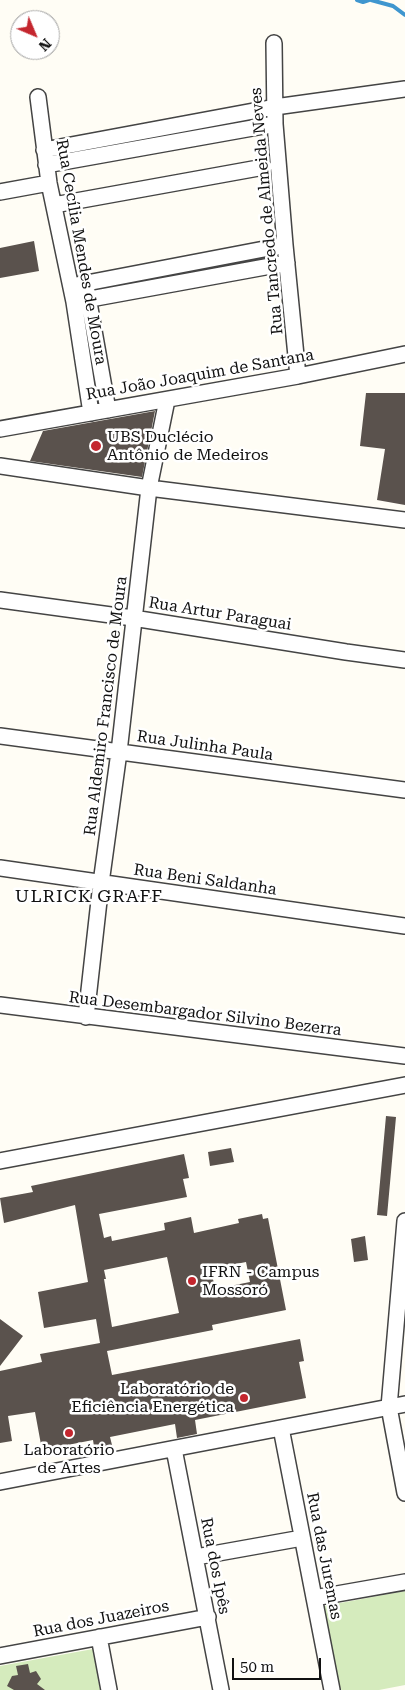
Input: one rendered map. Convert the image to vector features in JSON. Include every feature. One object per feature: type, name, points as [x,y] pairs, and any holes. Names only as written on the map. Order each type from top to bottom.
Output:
[{"type":"street","name":"Rua Tancredo de Almeida Neves","points":[[274,43],[275,124],[298,376]]},
{"type":"street","points":[[44,150],[275,107],[405,89]]},
{"type":"street","name":"Rua Cecília Mendes de Moura","points":[[38,97],[49,183],[78,285],[108,410]]},
{"type":"street","points":[[46,166],[275,124]]},
{"type":"street","points":[[54,205],[264,167]]},
{"type":"street","points":[[0,192],[49,183]]},
{"type":"street","points":[[78,285],[285,245]]},
{"type":"street","points":[[81,300],[287,263]]},
{"type":"street","name":"Rua Cecília Mendes de Moura","points":[[81,300],[91,413]]},
{"type":"street","name":"Rua João Joaquim de Santana","points":[[0,429],[298,376],[405,354]]},
{"type":"street","name":"Rua Aldemiro Francisco de Moura","points":[[86,1017],[149,488],[167,400]]},
{"type":"street","points":[[0,466],[149,488],[405,520]]},
{"type":"street","name":"Rua Artur Paraguai","points":[[0,600],[133,618],[405,660]]},
{"type":"street","name":"Rua Julinha Paula","points":[[0,736],[405,790]]},
{"type":"street","name":"Rua Beni Saldanha","points":[[0,868],[405,926]]},
{"type":"street","name":"Rua Desembargador Silvino Bezerra","points":[[0,1005],[405,1056]]},
{"type":"street","points":[[0,1162],[405,1085]]},
{"type":"street","points":[[405,1221],[389,1407],[405,1493]]},
{"type":"street","points":[[0,1482],[405,1404]]},
{"type":"street","name":"Rua das Juremas","points":[[281,1428],[332,1690]]},
{"type":"street","name":"Rua dos Ipês","points":[[174,1449],[221,1690]]},
{"type":"street","points":[[196,1557],[302,1538]]},
{"type":"street","points":[[314,1598],[405,1582]]},
{"type":"street","name":"Rua dos Juazeiros","points":[[0,1656],[208,1616]]},
{"type":"street","points":[[99,1637],[109,1690]]},
{"type":"green space","points":[[405,1591],[405,1685],[379,1690],[339,1690],[324,1606]]},
{"type":"green space","points":[[93,1649],[100,1690],[0,1690],[0,1666]]},
{"type":"building","points":[[34,241],[39,271],[0,278],[0,248]]},
{"type":"building","points":[[366,393],[405,393],[405,505],[377,500],[385,449],[360,446]]},
{"type":"building","name":"UBS Duclécio Antônio de Medeiros","points":[[155,411],[142,477],[30,461],[43,431]]},
{"type":"building","points":[[386,1116],[396,1117],[387,1216],[377,1215]]},
{"type":"building","points":[[231,1148],[234,1162],[210,1166],[208,1152]]},
{"type":"building","points":[[184,1154],[189,1178],[183,1179],[187,1197],[99,1214],[104,1238],[111,1236],[112,1241],[165,1230],[164,1223],[191,1217],[194,1233],[239,1223],[238,1219],[262,1214],[263,1219],[268,1218],[286,1310],[212,1325],[213,1330],[107,1351],[112,1375],[300,1339],[304,1361],[299,1362],[306,1398],[195,1420],[197,1434],[177,1438],[175,1424],[110,1437],[113,1449],[95,1453],[93,1440],[42,1450],[35,1412],[8,1416],[12,1441],[0,1443],[0,1371],[42,1362],[40,1354],[100,1343],[96,1319],[44,1328],[38,1292],[88,1282],[75,1205],[4,1223],[0,1198],[33,1192],[31,1186]],"holes":[[[167,1257],[179,1313],[112,1327],[104,1270]],[[246,1262],[250,1282],[215,1289],[211,1269]]]},
{"type":"building","points":[[365,1236],[368,1260],[354,1262],[351,1239]]},
{"type":"building","points":[[0,1319],[23,1336],[0,1366]]},
{"type":"building","points":[[28,1664],[30,1673],[36,1671],[41,1679],[37,1684],[45,1690],[14,1690],[7,1686],[12,1676],[18,1675],[16,1666]]},
{"type":"waterway","points":[[357,0],[363,2],[369,0]]},
{"type":"waterway","points":[[371,0],[393,6],[405,15]]},
{"type":"place","name":"UBS Duclécio Antônio de Medeiros","points":[[96,446]]},
{"type":"place","name":"IFRN - Campus Mossoró","points":[[192,1281]]},
{"type":"place","name":"Laboratório de Eficiência Energética","points":[[244,1398]]},
{"type":"place","name":"Laboratório de Artes","points":[[69,1433]]},
{"type":"district","name":"ULRICK GRAFF","points":[[89,897]]}]
